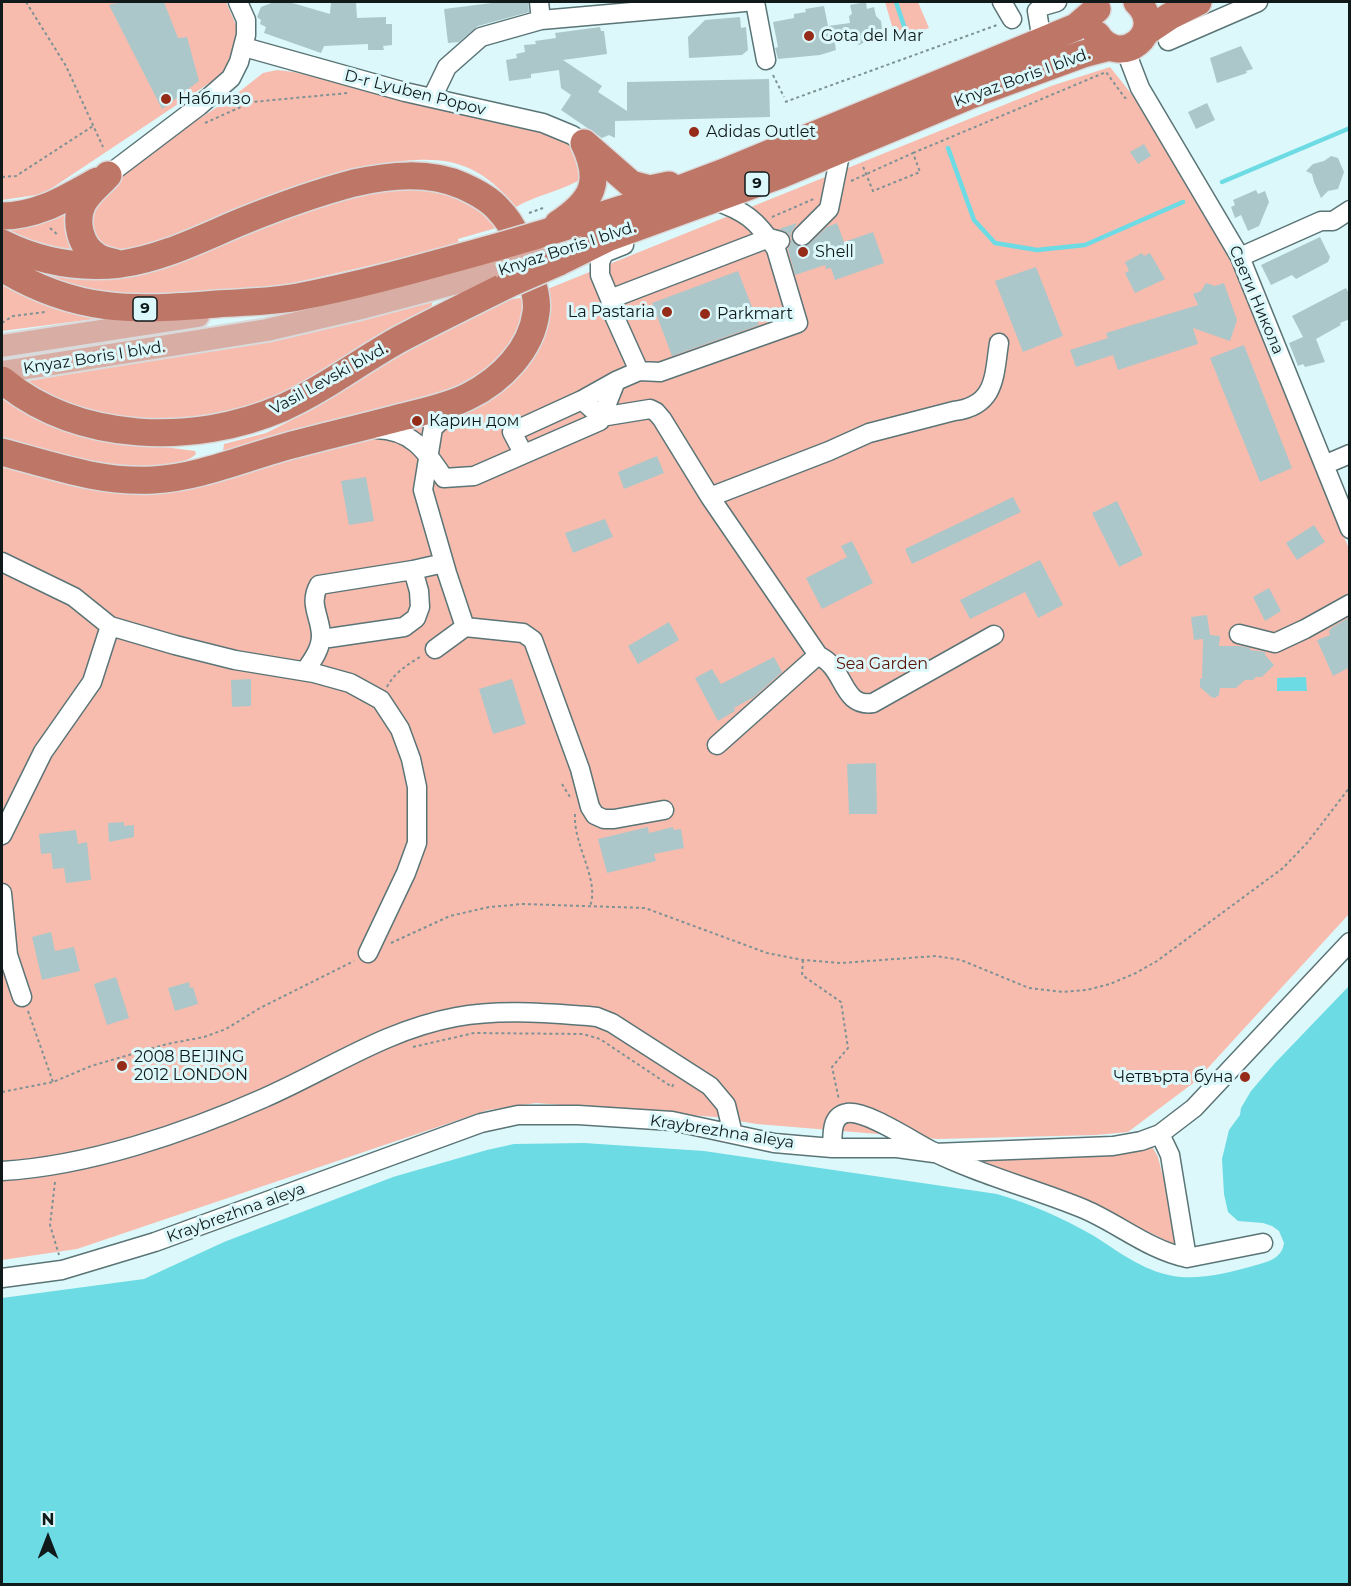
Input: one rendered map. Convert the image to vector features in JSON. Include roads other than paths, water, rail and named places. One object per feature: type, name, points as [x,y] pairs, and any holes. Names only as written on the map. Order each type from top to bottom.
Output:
[{"type":"highway","points":[[1137,2],[1147,16],[1137,42]]},
{"type":"highway","name":"Knyaz Boris I blvd.","points":[[610,237],[712,200],[1011,80],[1083,54],[1137,42],[1170,16],[1198,2]]},
{"type":"highway","name":"Knyaz Boris I blvd.","points":[[297,297],[411,271],[504,267],[553,250],[648,201],[722,173],[1076,27],[1100,5]]},
{"type":"highway","name":"9","points":[[1100,5],[1093,24],[1098,38],[1137,42]]},
{"type":"highway","points":[[584,143],[624,179],[639,187],[650,189],[722,173]]},
{"type":"highway","points":[[553,250],[578,209],[591,193],[593,167],[584,143]]},
{"type":"highway","points":[[2,216],[32,213],[108,175]]},
{"type":"highway","points":[[108,175],[84,201],[78,219],[83,242],[90,251],[100,258],[120,264]]},
{"type":"highway","points":[[2,243],[32,257],[66,265],[120,264],[169,251],[280,206],[332,189],[364,181],[400,176],[429,177],[455,183],[487,199],[505,217],[521,246],[536,296],[536,313],[518,356],[495,380],[466,398],[276,449],[196,474],[154,480],[110,479],[2,452]]},
{"type":"highway","name":"Vasil Levski blvd.","points":[[8,374],[27,398],[61,415],[88,424],[126,430],[188,432],[227,427],[256,419],[284,407],[398,340],[504,267],[553,250],[610,237]]},
{"type":"highway","name":"9","points":[[2,268],[30,284],[54,293],[93,304],[122,308],[169,309],[297,297]]},
{"type":"highway","points":[[126,430],[237,462]]},
{"type":"main road","name":"Knyaz Boris I blvd.","points":[[8,374],[267,330],[392,300],[504,267]]},
{"type":"main road","name":"Knyaz Boris I blvd.","points":[[2,346],[112,330],[297,297]]},
{"type":"street","points":[[108,175],[187,115],[231,78],[239,62],[246,35],[246,20],[238,2]]},
{"type":"street","points":[[539,2],[542,20]]},
{"type":"street","points":[[432,98],[447,67],[481,38],[542,20],[745,2]]},
{"type":"street","points":[[755,2],[766,60]]},
{"type":"street","points":[[1002,2],[1012,19]]},
{"type":"street","points":[[1042,41],[1037,11],[1043,6],[1057,2]]},
{"type":"street","points":[[1137,42],[1258,2]]},
{"type":"street","name":"Свети Никола","points":[[1137,42],[1140,88],[1240,257],[1350,529]]},
{"type":"street","name":"D-r Lyuben Popov","points":[[243,47],[432,98],[543,123],[572,135],[584,143]]},
{"type":"street","points":[[802,236],[829,209],[849,146]]},
{"type":"street","points":[[523,453],[512,432],[582,400],[616,381],[639,371],[660,372],[798,322],[776,249],[776,240],[746,214],[712,200]]},
{"type":"street","points":[[1240,257],[1321,221],[1332,221],[1350,210]]},
{"type":"street","points":[[639,371],[612,311],[610,299],[600,275],[600,262],[604,253],[636,240],[648,223]]},
{"type":"street","points":[[610,299],[776,240]]},
{"type":"street","points":[[710,497],[830,451],[869,433],[945,413],[966,410],[989,394],[993,384],[999,343]]},
{"type":"street","points":[[358,428],[390,429],[407,435],[428,454],[444,478],[474,476],[600,421],[616,381]]},
{"type":"street","points":[[465,627],[423,489],[433,428],[466,398]]},
{"type":"street","points":[[582,400],[601,417]]},
{"type":"street","points":[[601,417],[642,410],[656,412],[710,497],[818,655],[831,664],[859,703],[873,703],[994,635]]},
{"type":"street","points":[[1324,465],[1350,454]]},
{"type":"street","points":[[2,562],[74,597],[110,626],[235,660],[305,671],[350,683],[381,700],[400,729],[411,759],[417,787],[417,843],[406,873],[368,953]]},
{"type":"street","points":[[305,671],[318,648],[321,636],[314,595],[319,585],[414,575],[446,568]]},
{"type":"street","points":[[321,636],[329,638],[404,627],[416,618],[420,607],[414,575]]},
{"type":"street","points":[[1239,634],[1275,643],[1350,604]]},
{"type":"street","points":[[2,835],[43,752],[92,682],[110,626]]},
{"type":"street","points":[[435,649],[465,627],[523,633],[532,640],[580,769],[590,807],[595,814],[604,819],[614,819],[664,810]]},
{"type":"street","points":[[717,745],[818,655]]},
{"type":"street","points":[[2,893],[8,955],[22,997]]},
{"type":"street","name":"Kraybrezhna aleya","points":[[2,1278],[62,1270],[155,1242],[481,1123],[518,1115],[578,1115],[672,1121],[774,1143],[832,1148],[897,1148],[934,1153],[1113,1146],[1142,1141],[1160,1134],[1194,1108],[1350,942]]},
{"type":"street","points":[[2,1171],[99,1157],[167,1135],[264,1098],[341,1058],[384,1039],[456,1017],[519,1012],[597,1017],[612,1023],[710,1086],[720,1096],[728,1111],[733,1134]]},
{"type":"street","points":[[832,1148],[833,1127],[836,1119],[843,1114],[854,1113],[906,1136],[934,1153],[1086,1210],[1151,1246],[1187,1258],[1263,1243]]},
{"type":"street","points":[[1160,1134],[1170,1155],[1187,1258]]},
{"type":"water","points":[[1306,677],[1307,691],[1277,691],[1277,678]]},
{"type":"water","points":[[1349,986],[1349,1584],[2,1584],[2,1298],[144,1279],[224,1242],[393,1177],[514,1144],[584,1143],[704,1151],[997,1194],[1059,1217],[1135,1262],[1157,1272],[1181,1277],[1227,1273],[1273,1259],[1280,1253],[1284,1243],[1279,1231],[1272,1226],[1238,1221],[1228,1212],[1224,1194],[1222,1159],[1229,1130],[1240,1115],[1241,1108],[1251,1091]]},
{"type":"waterway","points":[[896,2],[907,35]]},
{"type":"waterway","points":[[1222,182],[1350,128]]},
{"type":"waterway","points":[[948,148],[974,220],[995,243],[1037,250],[1085,245],[1183,202]]},
{"type":"place","name":"Gota del Mar","points":[[809,36]]},
{"type":"place","name":"Наблизо","points":[[166,99]]},
{"type":"place","name":"Adidas Outlet","points":[[694,132]]},
{"type":"place","name":"Shell","points":[[803,252]]},
{"type":"place","name":"La Pastaria","points":[[667,312]]},
{"type":"place","name":"Parkmart","points":[[705,314]]},
{"type":"place","name":"Карин дом","points":[[417,421]]},
{"type":"place","name":"2008 BEIJING 2012 LONDON","points":[[122,1066]]},
{"type":"place","name":"Четвърта буна","points":[[1245,1077]]},
{"type":"park label","name":"Sea Garden","points":[[882,664]]}]
